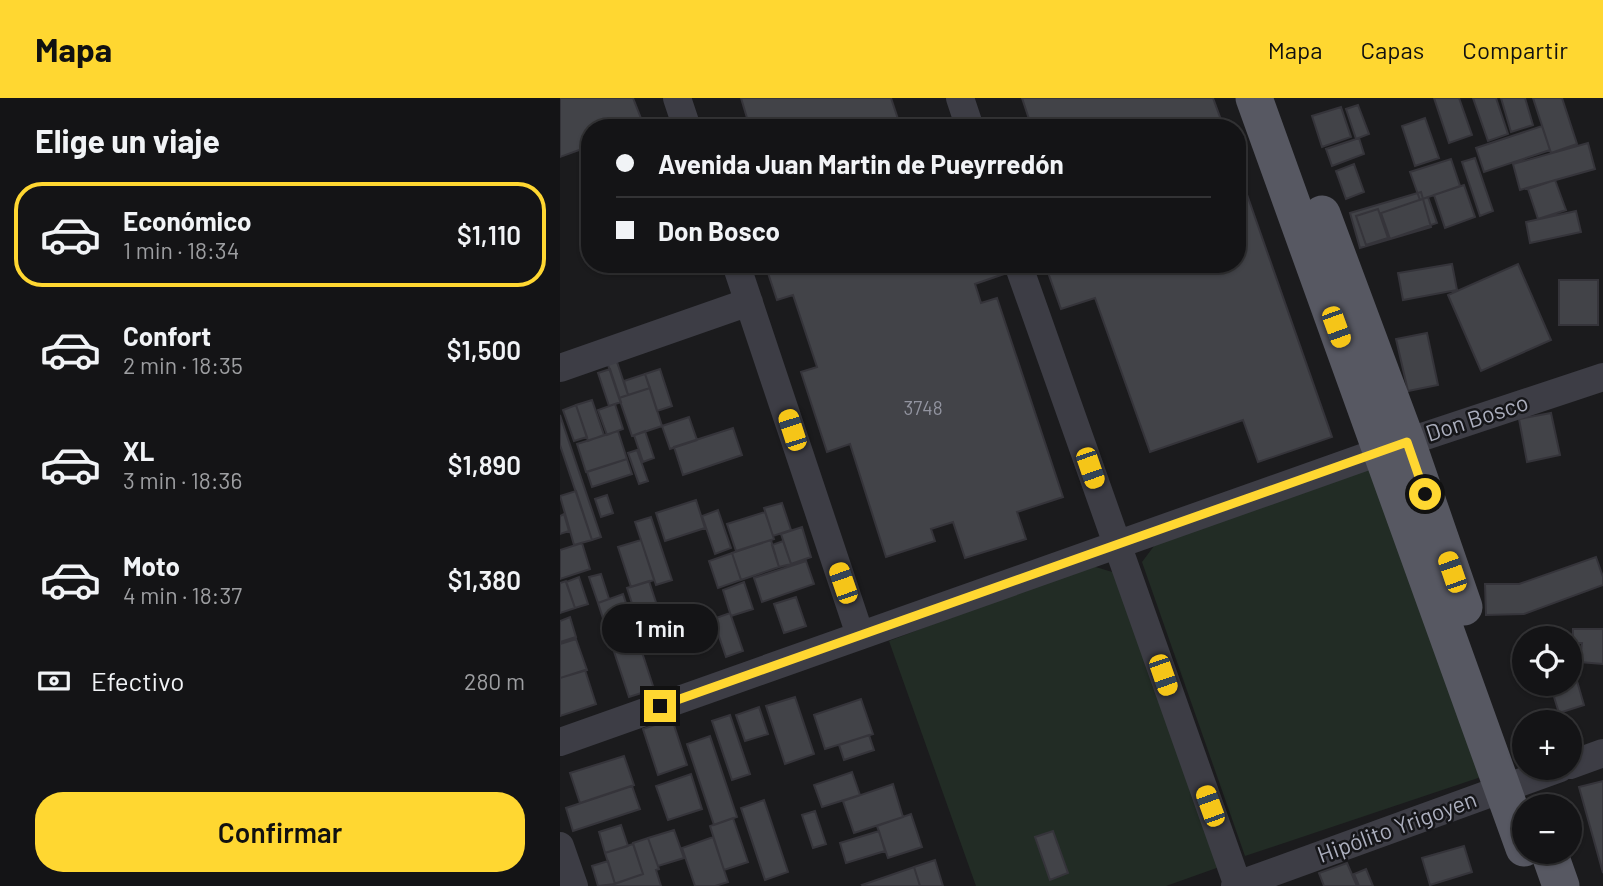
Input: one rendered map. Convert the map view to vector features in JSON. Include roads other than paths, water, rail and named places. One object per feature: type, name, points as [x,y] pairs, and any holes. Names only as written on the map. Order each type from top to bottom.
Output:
[{"type":"main road","points":[[1263,99],[1394,447],[1519,793]]},
{"type":"main road","points":[[1530,864],[1538,886]]},
{"type":"main road","points":[[1554,864],[1562,886]]},
{"type":"street","points":[[677,98],[684,119]]},
{"type":"street","points":[[960,98],[967,119]]},
{"type":"street","points":[[739,273],[860,635]]},
{"type":"street","points":[[1021,273],[1237,886]]},
{"type":"street","points":[[560,368],[749,302]]},
{"type":"street","name":"Don Bosco","points":[[560,742],[1116,544],[1603,377]]},
{"type":"street","points":[[1582,761],[1603,753]]},
{"type":"street","name":"Hipólito Yrigoyen","points":[[1237,886],[1519,793],[1540,780]]},
{"type":"street","points":[[560,846],[575,886]]}]
